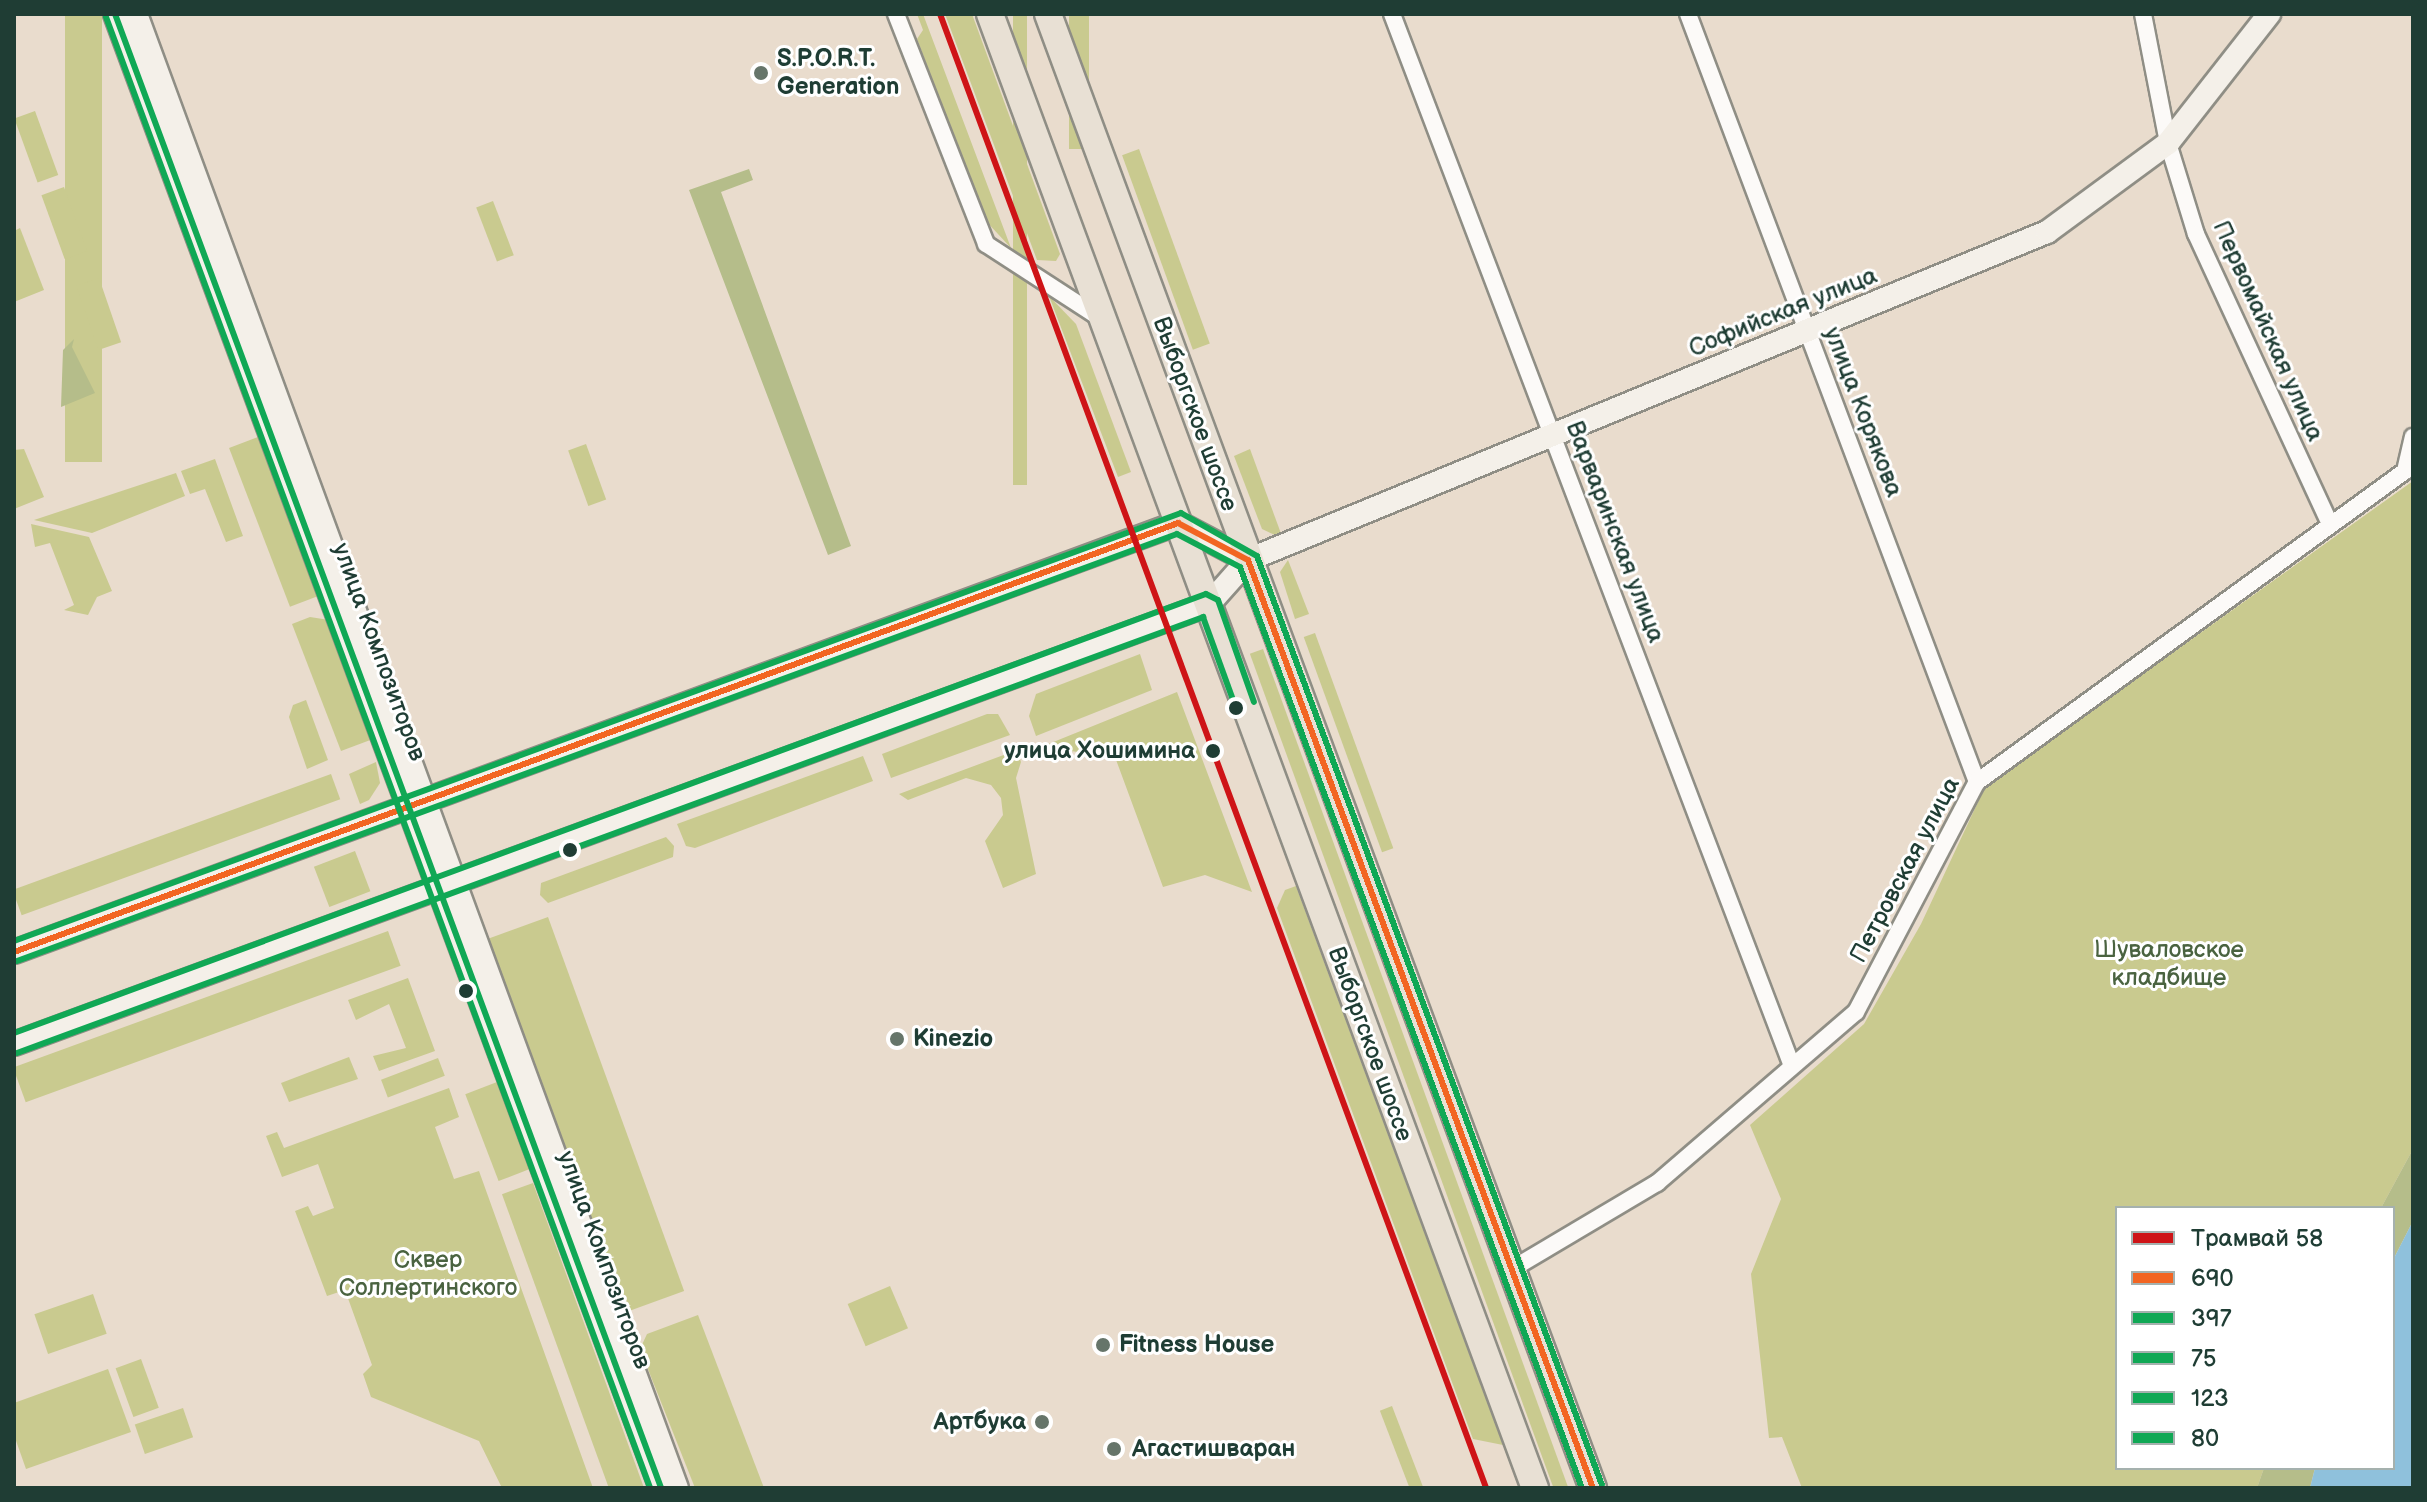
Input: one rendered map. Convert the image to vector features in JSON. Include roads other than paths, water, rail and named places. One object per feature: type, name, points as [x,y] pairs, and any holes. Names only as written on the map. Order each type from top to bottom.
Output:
[{"type":"main road","name":"Выборгское шоссе","points":[[990,14],[1535,1488]]},
{"type":"main road","name":"Выборгское шоссе","points":[[1048,14],[1593,1488]]},
{"type":"street","name":"улица Композиторов","points":[[115,14],[417,803]]},
{"type":"street","name":"улица Композиторов","points":[[136,14],[661,1488]]},
{"type":"street","points":[[896,14],[986,244],[1104,320]]},
{"type":"street","name":"Варваринская улица","points":[[1392,14],[1792,1066]]},
{"type":"street","name":"улица Корякова","points":[[1688,14],[1977,782]]},
{"type":"street","name":"Первомайская улица","points":[[2143,14],[2168,143],[2196,234],[2330,524]]},
{"type":"street","name":"Софийская улица","points":[[1248,560],[2047,232],[2168,143],[2269,14]]},
{"type":"street","name":"Петровская улица","points":[[1512,1269],[1657,1183],[1856,1012],[1977,782],[2405,471],[2413,437]]},
{"type":"street","points":[[14,952],[1178,523],[1248,560],[1209,604],[14,1044]]},
{"type":"street","name":"улица Композиторов","points":[[447,885],[677,1488]]},
{"type":"water","points":[[2413,1221],[2413,1488],[2310,1488],[2314,1470],[2395,1470],[2395,1256]]},
{"type":"tram line","name":"58","points":[[940,14],[1486,1488]]},
{"type":"place","name":"S.P.O.R.T. Generation","points":[[761,73]]},
{"type":"place","name":"улица Хошимина","points":[[1213,751]]},
{"type":"place","name":"Kinezio","points":[[897,1039]]},
{"type":"place","name":"Fitness House","points":[[1103,1345]]},
{"type":"place","name":"Артбука","points":[[1042,1422]]},
{"type":"place","name":"Агастишваран","points":[[1114,1449]]},
{"type":"park label","name":"Шуваловское кладбище","points":[[2169,964]]},
{"type":"park label","name":"Сквер Соллертинского","points":[[428,1274]]}]
